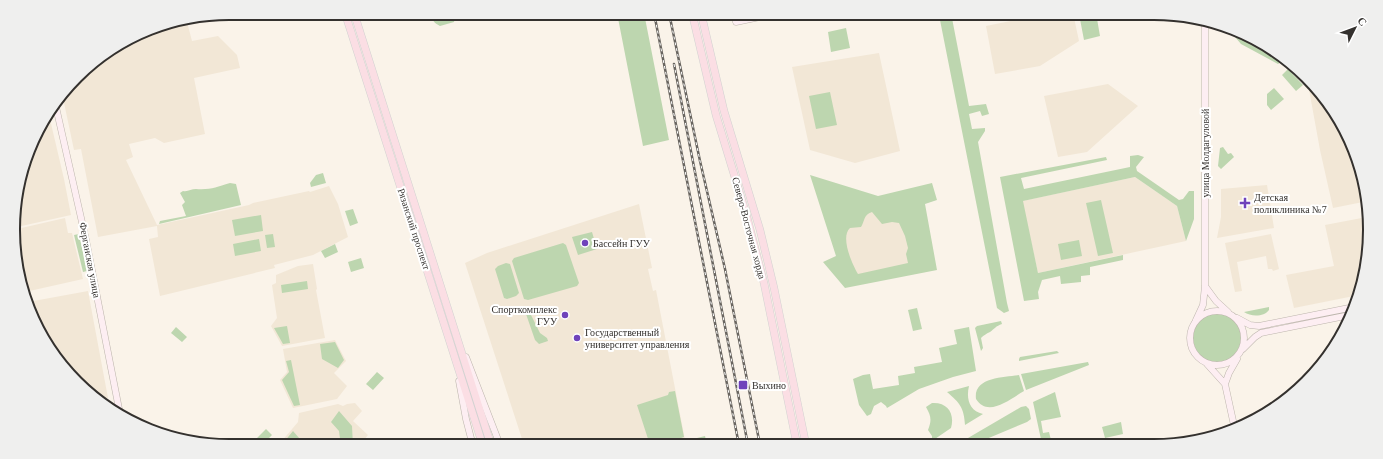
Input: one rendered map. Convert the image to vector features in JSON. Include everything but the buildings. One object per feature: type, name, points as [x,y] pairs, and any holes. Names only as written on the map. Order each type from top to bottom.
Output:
[{"type":"main road","name":"Рязанский проспект","points":[[347,20],[481,439]]},
{"type":"main road","name":"Рязанский проспект","points":[[356,20],[489,439]]},
{"type":"main road","name":"Северо-Восточная хорда","points":[[694,20],[716,115],[759,262],[796,439]]},
{"type":"main road","name":"Северо-Восточная хорда","points":[[703,20],[724,111],[760,230],[774,288],[805,439]]},
{"type":"street","points":[[736,20],[736,22],[746,20]]},
{"type":"street","name":"улица Молдагуловой","points":[[1196,320],[1203,304],[1205,286],[1205,26]]},
{"type":"street","name":"Ферганская улица","points":[[57,111],[86,240],[119,407]]},
{"type":"street","points":[[1205,286],[1216,301],[1242,327],[1244,335],[1244,341],[1240,353],[1225,384],[1233,423]]},
{"type":"street","points":[[1225,384],[1206,363],[1194,354],[1190,346],[1190,332],[1196,320],[1204,314],[1217,310],[1231,315],[1250,325],[1259,326],[1348,308]]},
{"type":"street","points":[[1206,363],[1217,366],[1232,362],[1255,337],[1261,333],[1344,316]]},
{"type":"street","points":[[451,320],[480,390],[498,439]]},
{"type":"street","points":[[456,358],[466,419],[471,439]]},
{"type":"shaded area","points":[[1016,20],[1074,20],[1079,41],[1040,66],[995,74],[986,26]]},
{"type":"shaded area","points":[[188,24],[192,41],[218,36],[237,55],[240,68],[194,78],[205,134],[164,143],[155,138],[129,144],[133,157],[126,160],[157,225],[253,203],[310,192],[329,186],[338,204],[348,237],[313,255],[274,265],[275,268],[160,296],[149,239],[158,237],[157,226],[98,237],[81,149],[74,150],[64,101],[81,81],[102,63],[125,48],[162,31]]},
{"type":"shaded area","points":[[879,53],[900,151],[855,163],[810,150],[792,67]]},
{"type":"shaded area","points":[[1108,84],[1138,106],[1087,152],[1058,157],[1044,96]]},
{"type":"shaded area","points":[[1309,89],[1328,113],[1347,149],[1356,175],[1361,202],[1333,208],[1320,150]]},
{"type":"shaded area","points":[[50,121],[64,179],[71,215],[20,226],[20,216],[27,175],[36,149]]},
{"type":"shaded area","points":[[1135,177],[1177,206],[1186,241],[1038,273],[1022,201]]},
{"type":"shaded area","name":"Детская поликлиника №7","points":[[1267,185],[1274,228],[1217,238],[1221,217],[1221,189]]},
{"type":"shaded area","name":"Государственный университет управления","points":[[639,204],[652,268],[648,269],[653,291],[656,290],[685,439],[522,439],[465,263],[487,253]]},
{"type":"shaded area","points":[[902,205],[916,268],[854,283],[840,219]]},
{"type":"shaded area","points":[[65,218],[68,233],[72,233],[83,279],[29,291],[22,257],[20,228]]},
{"type":"shaded area","points":[[1363,218],[1363,243],[1359,270],[1352,296],[1294,308],[1286,275],[1334,266],[1325,225]]},
{"type":"shaded area","points":[[1271,234],[1279,269],[1273,271],[1272,269],[1268,269],[1266,256],[1237,262],[1242,291],[1235,292],[1225,243]]},
{"type":"shaded area","points":[[313,264],[316,290],[325,338],[282,346],[271,326],[277,318],[272,285],[276,283],[276,275],[298,266]]},
{"type":"shaded area","points":[[88,291],[108,398],[106,399],[102,396],[81,378],[63,357],[48,334],[33,301]]},
{"type":"shaded area","points":[[335,340],[346,361],[334,373],[347,386],[337,399],[293,408],[280,380],[287,372],[283,349]]},
{"type":"shaded area","points":[[355,403],[362,411],[353,421],[368,435],[365,439],[284,439],[298,422],[299,413],[338,404],[343,406]]},
{"type":"green space","points":[[433,20],[454,20],[454,22],[440,26]]},
{"type":"green space","points":[[618,20],[645,20],[669,140],[643,146]]},
{"type":"green space","points":[[940,20],[952,20],[969,106],[986,104],[989,114],[982,116],[980,111],[969,114],[972,129],[985,128],[985,131],[978,142],[1009,311],[1004,313],[997,308]]},
{"type":"green space","points":[[1080,20],[1097,20],[1100,36],[1084,40]]},
{"type":"green space","points":[[846,28],[850,48],[831,52],[828,32]]},
{"type":"green space","points":[[1234,36],[1258,48],[1280,62],[1278,64],[1241,44]]},
{"type":"green space","points":[[1288,69],[1303,85],[1296,91],[1282,75]]},
{"type":"green space","points":[[1274,88],[1284,99],[1271,110],[1267,105],[1267,94]]},
{"type":"green space","points":[[830,92],[837,125],[816,129],[809,96]]},
{"type":"green space","points":[[1223,147],[1228,154],[1231,153],[1234,157],[1221,169],[1218,166],[1220,148]]},
{"type":"green space","points":[[1138,155],[1144,157],[1136,167],[1137,171],[1179,200],[1183,199],[1189,191],[1194,191],[1194,219],[1186,241],[1177,206],[1135,177],[1023,201],[1038,273],[1123,255],[1123,260],[1090,267],[1090,275],[1081,276],[1081,282],[1061,284],[1060,276],[1042,280],[1038,292],[1039,299],[1024,301],[1000,177],[1106,157],[1107,160],[1021,178],[1024,189],[1130,167],[1130,156]]},
{"type":"green space","points":[[323,173],[326,183],[311,187],[310,183],[316,175]]},
{"type":"green space","points":[[810,175],[878,196],[932,183],[937,200],[925,204],[937,270],[845,288],[823,262],[836,256]],"holes":[[[872,212],[882,224],[892,222],[899,223],[905,236],[908,248],[906,254],[908,263],[858,274],[848,251],[846,238],[847,232],[850,228],[861,227],[866,216]]]},
{"type":"green space","points":[[230,183],[236,184],[241,205],[159,224],[160,221],[186,216],[182,205],[185,202],[180,193],[183,191],[210,189]]},
{"type":"green space","points":[[1101,200],[1113,253],[1098,256],[1086,203]]},
{"type":"green space","points":[[353,209],[358,223],[350,226],[345,211]]},
{"type":"green space","points":[[261,215],[263,231],[235,236],[232,220]]},
{"type":"green space","name":"Бассейн ГУУ","points":[[592,232],[597,249],[578,255],[572,237]]},
{"type":"green space","points":[[79,234],[87,271],[83,272],[74,235]]},
{"type":"green space","points":[[273,234],[275,247],[267,248],[265,235]]},
{"type":"green space","points":[[259,239],[261,251],[235,256],[233,244]]},
{"type":"green space","points":[[1079,240],[1082,256],[1061,260],[1058,244]]},
{"type":"green space","points":[[563,243],[566,245],[579,283],[577,286],[528,300],[524,299],[512,261],[514,258]]},
{"type":"green space","points":[[335,244],[338,252],[325,258],[321,251]]},
{"type":"green space","points":[[361,258],[364,268],[351,272],[348,262]]},
{"type":"green space","points":[[506,263],[510,264],[519,293],[516,296],[507,299],[504,298],[495,269]]},
{"type":"green space","points":[[307,281],[308,289],[282,293],[281,285]]},
{"type":"green space","points":[[1269,307],[1267,312],[1257,316],[1244,312]]},
{"type":"green space","points":[[917,308],[922,329],[913,331],[908,310]]},
{"type":"green space","points":[[530,313],[540,333],[547,338],[548,341],[539,344],[535,340],[526,314]]},
{"type":"green space","points":[[1217,314],[1226,316],[1234,321],[1239,329],[1241,338],[1239,347],[1234,355],[1226,360],[1217,362],[1208,360],[1200,355],[1195,347],[1193,338],[1195,329],[1200,321],[1208,316]]},
{"type":"green space","points":[[1001,321],[1002,324],[981,338],[983,348],[981,351],[975,328],[977,326]]},
{"type":"green space","points":[[287,326],[290,343],[283,344],[274,328]]},
{"type":"green space","points":[[176,327],[187,337],[182,342],[171,333]]},
{"type":"green space","points":[[969,327],[976,371],[953,377],[919,389],[887,408],[881,402],[874,406],[871,414],[867,416],[859,405],[853,379],[870,374],[873,389],[899,385],[898,376],[915,373],[914,367],[942,362],[939,348],[957,344],[954,330]]},
{"type":"green space","points":[[335,342],[344,360],[338,368],[322,359],[320,344]]},
{"type":"green space","points":[[1057,351],[1059,353],[1019,361],[1020,357]]},
{"type":"green space","points":[[291,360],[300,405],[294,406],[282,380],[289,372],[286,361]]},
{"type":"green space","points":[[1088,362],[1089,365],[1026,390],[1021,374]]},
{"type":"green space","points":[[377,372],[384,378],[373,390],[366,384]]},
{"type":"green space","points":[[1019,375],[1024,391],[1006,402],[993,407],[987,407],[976,399],[976,392],[979,386],[984,382]]},
{"type":"green space","points":[[969,386],[968,399],[972,407],[974,410],[983,414],[965,425],[964,414],[960,406],[947,392]]},
{"type":"green space","points":[[675,391],[684,437],[678,439],[648,439],[637,405],[668,395],[669,392]]},
{"type":"green space","points":[[1055,392],[1061,417],[1041,421],[1043,433],[1049,432],[1051,439],[1041,439],[1033,402]]},
{"type":"green space","points":[[932,403],[938,403],[946,407],[951,414],[951,428],[935,439],[932,439],[932,436],[928,430],[930,418],[926,407]]},
{"type":"green space","points":[[1026,406],[1029,409],[1031,419],[1027,422],[986,439],[966,439],[1021,407]]},
{"type":"green space","points":[[339,411],[352,426],[353,439],[340,439],[339,431],[331,422]]},
{"type":"green space","points":[[1121,422],[1123,434],[1105,438],[1102,427]]},
{"type":"green space","points":[[266,429],[272,435],[268,439],[257,438]]},
{"type":"green space","points":[[293,431],[300,439],[286,439]]},
{"type":"green space","points":[[705,436],[706,439],[693,439]]},
{"type":"railway","points":[[655,20],[738,439]]},
{"type":"railway","points":[[670,20],[700,161],[725,269],[759,439]]},
{"type":"railway","points":[[674,64],[747,439]]},
{"type":"place","name":"Детская поликлиника №7","points":[[1245,203]]},
{"type":"place","name":"Бассейн ГУУ","points":[[585,243]]},
{"type":"place","name":"Спорткомплекс ГУУ","points":[[565,315]]},
{"type":"place","name":"Государственный университет управления","points":[[577,338]]},
{"type":"place","name":"Выхино","points":[[743,385]]}]
